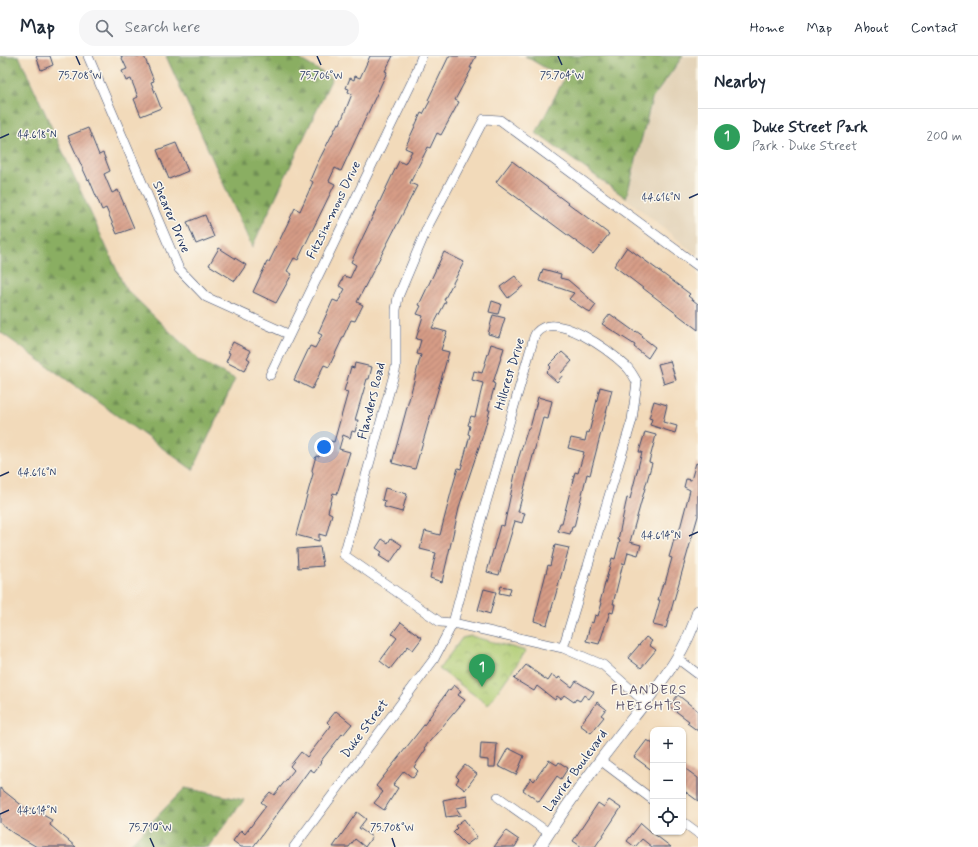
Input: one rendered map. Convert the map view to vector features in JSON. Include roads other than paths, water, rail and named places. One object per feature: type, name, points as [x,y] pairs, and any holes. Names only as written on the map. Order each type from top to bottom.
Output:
[{"type":"street","name":"Shearer Drive","points":[[88,56],[179,269],[206,297],[288,334]]},
{"type":"street","name":"Fitzsimmons Drive","points":[[270,375],[288,334],[414,78],[422,56]]},
{"type":"street","name":"Flanders Road","points":[[645,702],[603,666],[563,648],[453,623],[440,622],[344,555],[396,367],[396,310],[398,297],[428,226],[484,118],[500,120],[698,266]]},
{"type":"street","name":"Hillcrest Drive","points":[[453,623],[474,544],[536,333],[547,326],[562,326],[578,332],[628,368],[637,382],[632,420],[563,648]]},
{"type":"street","name":"Laurier Boulevard","points":[[540,847],[600,760],[678,659],[694,624],[698,611]]},
{"type":"street","name":"Duke Street","points":[[294,847],[434,659],[453,623]]},
{"type":"street","points":[[678,659],[698,674]]},
{"type":"street","points":[[600,760],[652,799]]},
{"type":"street","points":[[498,797],[549,833]]},
{"type":"street","points":[[686,824],[698,834]]},
{"type":"place","name":"Duke Street Park","points":[[482,687]]},
{"type":"district","name":"FLANDERS HEIGHTS","points":[[649,698]]}]
